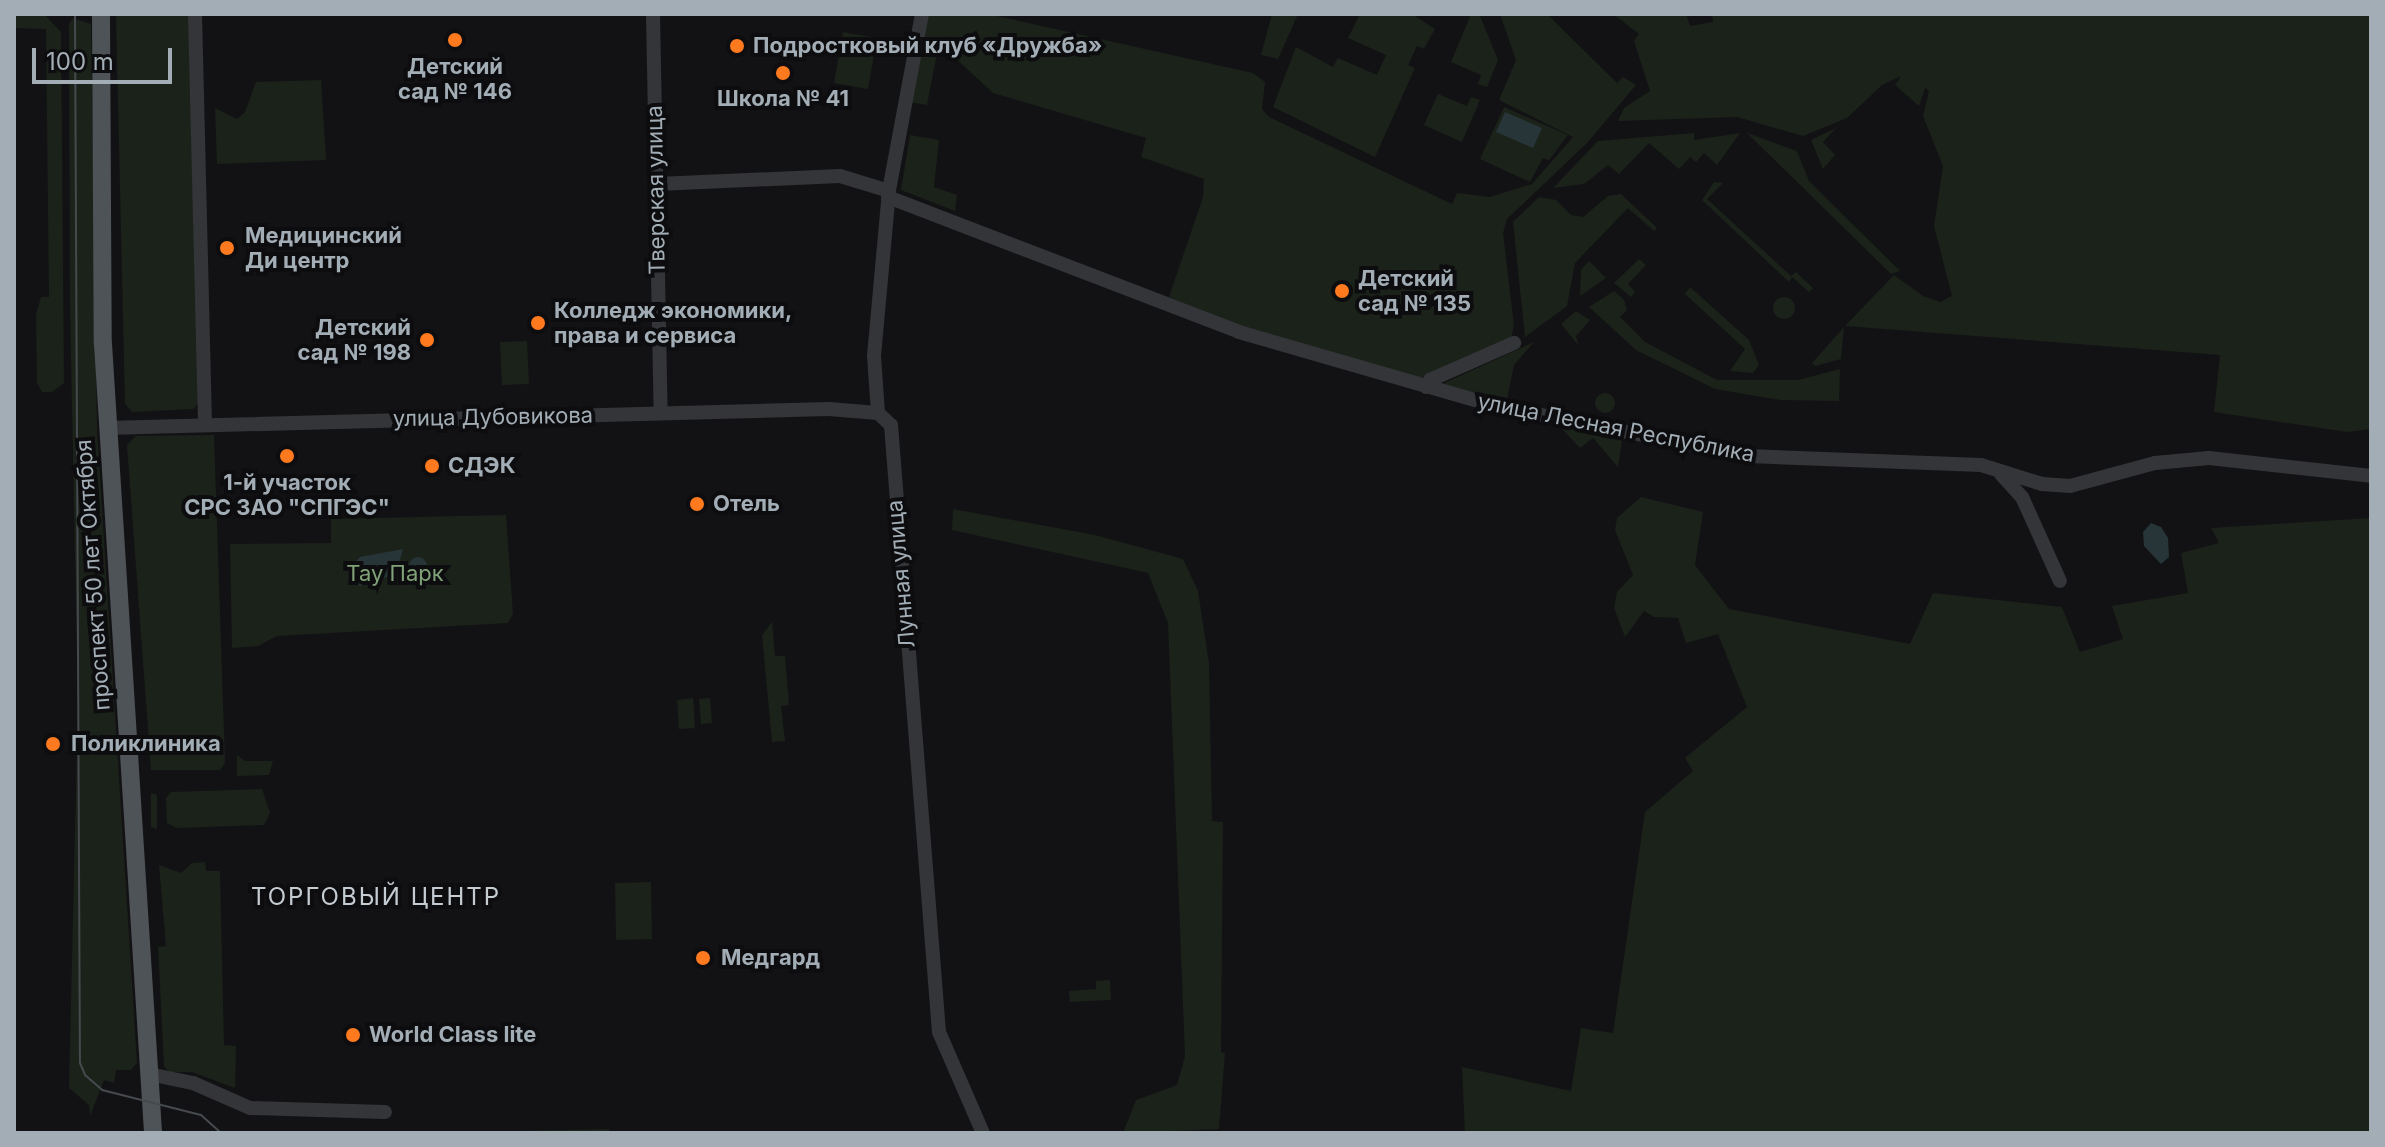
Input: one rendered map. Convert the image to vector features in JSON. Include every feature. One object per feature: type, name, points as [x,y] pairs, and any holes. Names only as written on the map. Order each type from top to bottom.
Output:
[{"type":"main road","name":"проспект 50 лет Октября","points":[[101,14],[107,428],[153,1133]]},
{"type":"street","points":[[195,14],[205,423]]},
{"type":"street","name":"Тверская улица","points":[[653,14],[661,413]]},
{"type":"street","name":"Лунная улица","points":[[922,14],[888,194],[874,356],[878,413],[891,425],[939,1032],[983,1133]]},
{"type":"street","name":"улица Лесная Республика","points":[[657,184],[840,176],[1239,332],[1426,387],[1556,420],[1748,456],[1995,468],[2042,484],[2070,486],[2155,463],[2209,458],[2371,476]]},
{"type":"street","points":[[1426,387],[1430,380],[1514,343]]},
{"type":"street","name":"улица Дубовикова","points":[[107,428],[205,423],[829,409],[878,413]]},
{"type":"street","points":[[1995,468],[2022,497],[2060,581]]},
{"type":"street","points":[[149,1074],[193,1083],[250,1108],[385,1112]]},
{"type":"green space","points":[[116,14],[190,14],[200,402],[193,409],[132,412],[125,404]]},
{"type":"green space","points":[[927,14],[988,14],[1253,73],[1265,82],[1262,109],[1269,117],[1452,204],[1457,193],[1490,197],[1532,184],[1573,137],[1499,100],[1516,60],[1500,14],[1547,14],[1617,83],[1623,77],[1636,85],[1587,143],[1507,219],[1503,233],[1514,325],[1511,339],[1420,378],[1242,327],[1169,297],[1203,197],[1204,179],[1141,157],[1146,138],[993,93],[939,43],[927,105],[910,102]]},
{"type":"green space","points":[[1272,14],[1298,14],[1278,59],[1261,55]]},
{"type":"green space","points":[[1360,14],[1412,14],[1435,29],[1424,49],[1417,46],[1408,65],[1415,68],[1375,157],[1273,107],[1296,47],[1333,67],[1338,58],[1377,75],[1386,55],[1348,38]]},
{"type":"green space","points":[[1471,14],[1480,16],[1498,60],[1487,87],[1478,84],[1481,75],[1451,62]]},
{"type":"green space","points":[[1613,14],[1686,14],[1690,26],[1713,22],[1712,14],[2371,14],[2371,429],[2347,432],[2214,412],[2220,355],[1845,326],[1894,275],[1923,296],[1940,302],[1952,296],[1934,226],[1943,166],[1923,116],[1929,91],[1925,88],[1919,106],[1895,85],[1901,76],[1882,85],[1847,118],[1803,136],[1737,117],[1618,121],[1624,108],[1650,91],[1634,41],[1639,34]]},
{"type":"green space","points":[[14,15],[45,15],[61,32],[64,383],[52,392],[42,392],[37,383],[36,314],[41,297],[49,297],[46,29],[14,28]]},
{"type":"green space","points":[[73,18],[91,24],[97,429],[137,1063],[131,1070],[116,1070],[114,1083],[104,1080],[90,1116],[89,1105],[69,1088],[78,703],[70,307],[69,24]]},
{"type":"green space","points":[[843,32],[877,38],[868,89],[834,83]]},
{"type":"green space","points":[[321,80],[326,160],[217,164],[215,108],[237,119],[245,112],[256,82]]},
{"type":"green space","points":[[1438,94],[1467,106],[1471,97],[1480,100],[1462,142],[1424,125]]},
{"type":"green space","points":[[1504,107],[1568,135],[1549,160],[1543,158],[1530,182],[1480,159]]},
{"type":"green space","points":[[1836,128],[1823,142],[1835,155],[1823,169],[1811,140]]},
{"type":"green space","points":[[1694,133],[1694,140],[1740,133],[1717,165],[1704,153],[1696,162],[1690,157],[1679,169],[1649,143],[1619,174],[1608,165],[1584,184],[1553,188],[1598,141]]},
{"type":"green space","points":[[1747,133],[1797,151],[1809,181],[1900,271],[1891,274]]},
{"type":"green space","points":[[910,135],[939,140],[934,187],[957,195],[955,211],[901,190]]},
{"type":"green space","points":[[1714,182],[1723,183],[1707,199],[1791,276],[1796,272],[1813,288],[1809,292],[1792,277],[1789,282],[1702,200]]},
{"type":"green space","points":[[1621,194],[1657,228],[1654,231],[1628,208],[1575,263],[1567,306],[1525,337],[1513,222],[1539,197],[1556,200],[1571,215],[1583,217],[1608,196]]},
{"type":"green space","points":[[1639,259],[1646,265],[1628,284],[1635,292],[1631,297],[1614,283]]},
{"type":"green space","points":[[1589,261],[1606,278],[1580,296],[1581,270]]},
{"type":"green space","points":[[1690,287],[1749,340],[1759,365],[1753,373],[1730,371],[1745,349],[1685,294]]},
{"type":"green space","points":[[1614,291],[1624,300],[1627,310],[1620,317],[1645,342],[1717,380],[1798,380],[1840,369],[1839,401],[1780,400],[1715,389],[1636,350],[1589,307]]},
{"type":"green space","points":[[1784,297],[1795,308],[1784,319],[1773,308]]},
{"type":"green space","points":[[1576,311],[1590,320],[1576,336],[1579,346],[1561,324]]},
{"type":"green space","points":[[1844,327],[1841,359],[1815,366],[1812,363]]},
{"type":"green space","points":[[527,341],[529,384],[502,385],[500,342]]},
{"type":"green space","points":[[1534,342],[1514,365],[1506,404],[1440,385]]},
{"type":"green space","points":[[1605,393],[1612,396],[1615,403],[1612,410],[1605,413],[1598,410],[1595,403],[1598,396]]},
{"type":"green space","points":[[1564,426],[1623,435],[1618,467],[1593,438],[1580,448],[1562,429]]},
{"type":"green space","points":[[214,435],[225,763],[220,770],[151,770],[127,445],[136,436]]},
{"type":"green space","points":[[1641,497],[1703,512],[1695,565],[1729,609],[1910,644],[1933,593],[2062,607],[2080,652],[2123,639],[2112,606],[2188,593],[2181,553],[2219,543],[2211,528],[2371,518],[2371,1133],[1465,1133],[1462,1067],[1571,1091],[1581,1028],[1613,1033],[1645,812],[1693,771],[1685,758],[1747,707],[1718,634],[1686,643],[1678,618],[1654,617],[1644,611],[1625,637],[1614,608],[1617,592],[1633,575],[1615,530],[1617,518]]},
{"type":"green space","points":[[953,509],[1095,535],[1183,559],[1198,591],[1209,663],[1212,821],[1223,822],[1221,1052],[1225,1053],[1219,1129],[1123,1133],[1136,1100],[1177,1085],[1185,1056],[1168,623],[1148,573],[952,530]]},
{"type":"green space","name":"Тау Парк","points":[[506,515],[513,614],[508,623],[277,636],[258,646],[232,648],[230,544],[331,543],[331,519]]},
{"type":"green space","points":[[772,622],[775,656],[785,656],[789,705],[781,706],[785,741],[772,742],[762,635]]},
{"type":"green space","points":[[693,698],[695,728],[679,729],[677,700]]},
{"type":"green space","points":[[710,698],[712,723],[701,724],[699,699]]},
{"type":"green space","points":[[237,755],[245,761],[273,761],[269,775],[237,776]]},
{"type":"green space","points":[[262,789],[270,813],[264,825],[176,828],[167,823],[166,798],[171,792]]},
{"type":"green space","points":[[151,793],[157,795],[157,829],[151,827]]},
{"type":"green space","points":[[205,862],[206,871],[220,871],[224,1045],[236,1046],[235,1088],[192,1072],[169,1072],[164,1066],[158,947],[166,946],[159,865],[181,873],[192,863]]},
{"type":"green space","points":[[651,882],[652,939],[616,940],[615,883]]},
{"type":"green space","points":[[1110,980],[1111,1000],[1070,1002],[1069,991],[1096,989],[1096,981]]},
{"type":"green space","points":[[609,1129],[609,1133],[428,1133]]},
{"type":"shaded area","points":[[1505,112],[1542,128],[1533,148],[1496,132]]},
{"type":"shaded area","points":[[2151,523],[2161,527],[2168,538],[2169,557],[2161,564],[2144,546],[2143,532]]},
{"type":"shaded area","points":[[403,549],[396,574],[360,586],[348,579],[348,569],[360,557]]},
{"type":"shaded area","points":[[418,557],[427,566],[418,575],[409,566]]},
{"type":"tram line","points":[[75,14],[80,1063],[85,1075],[102,1090],[201,1115],[221,1133]]},
{"type":"place","name":"Детский сад № 146","points":[[455,40]]},
{"type":"place","name":"Подростковый клуб «Дружба»","points":[[737,46]]},
{"type":"place","name":"Школа № 41","points":[[783,73]]},
{"type":"place","name":"Медицинский Ди центр","points":[[227,248]]},
{"type":"place","name":"Детский сад № 135","points":[[1342,291]]},
{"type":"place","name":"Колледж экономики, права и сервиса","points":[[538,323]]},
{"type":"place","name":"Детский сад № 198","points":[[427,340]]},
{"type":"place","name":"1-й участок СРС ЗАО \"СПГЭС\"","points":[[287,456]]},
{"type":"place","name":"СДЭК","points":[[432,466]]},
{"type":"place","name":"Отель","points":[[697,504]]},
{"type":"place","name":"Поликлиника","points":[[53,744]]},
{"type":"place","name":"Медгард","points":[[703,958]]},
{"type":"place","name":"World Class lite","points":[[353,1035]]},
{"type":"district","name":"ТОРГОВЫЙ ЦЕНТР","points":[[376,897]]}]
